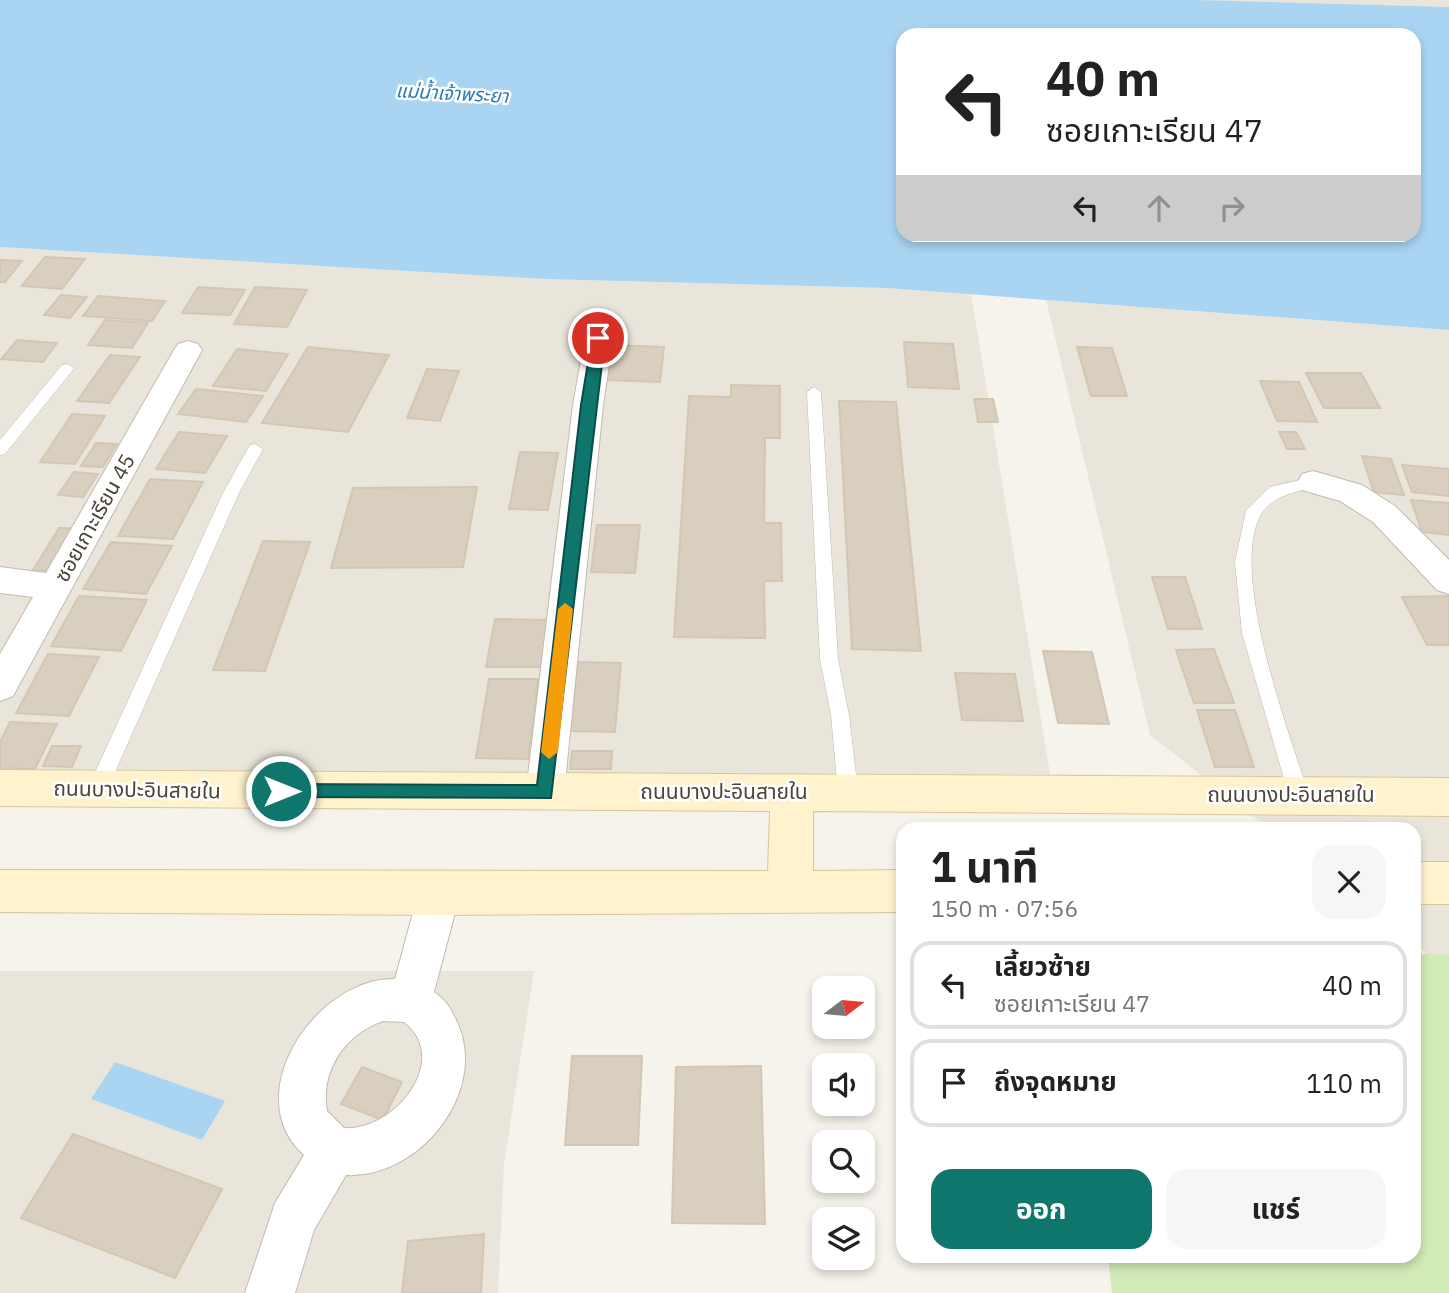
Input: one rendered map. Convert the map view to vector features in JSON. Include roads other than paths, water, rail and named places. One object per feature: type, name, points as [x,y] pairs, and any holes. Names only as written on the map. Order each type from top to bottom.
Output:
[{"type":"main road","name":"ถนนบางปะอินสายใน","points":[[0,788],[1449,797]]},
{"type":"main road","points":[[790,891],[792,792]]},
{"type":"main road","points":[[1421,883],[1449,883]]},
{"type":"main road","points":[[0,891],[439,894],[896,891]]},
{"type":"street","points":[[545,792],[588,405],[598,338]]},
{"type":"street","name":"ซอยเกาะเรียน 45","points":[[0,686],[188,350]]},
{"type":"street","points":[[1313,482],[1350,493],[1384,514],[1449,581]]},
{"type":"street","points":[[0,580],[56,587]]},
{"type":"street","points":[[410,1002],[439,894]]},
{"type":"street","points":[[383,1000],[410,1002],[428,1013],[440,1031],[446,1053],[442,1077],[420,1117],[401,1137],[377,1149],[354,1153],[334,1150],[309,1127],[302,1100],[306,1071],[332,1028],[356,1009],[383,1000]]},
{"type":"street","points":[[270,1293],[292,1220],[334,1150]]},
{"type":"lane","points":[[0,450],[66,368]]},
{"type":"lane","points":[[814,392],[829,659],[840,715],[848,792]]},
{"type":"lane","points":[[97,790],[231,493],[255,449]]},
{"type":"lane","points":[[1299,796],[1251,633],[1243,562],[1252,515],[1276,491],[1313,482]]},
{"type":"water","name":"แม่น้ำเจ้าพระยา","points":[[0,0],[1197,0],[1449,7],[1449,330],[887,288],[545,279],[0,247]]},
{"type":"water","points":[[115,1062],[225,1101],[202,1140],[91,1099]]}]
